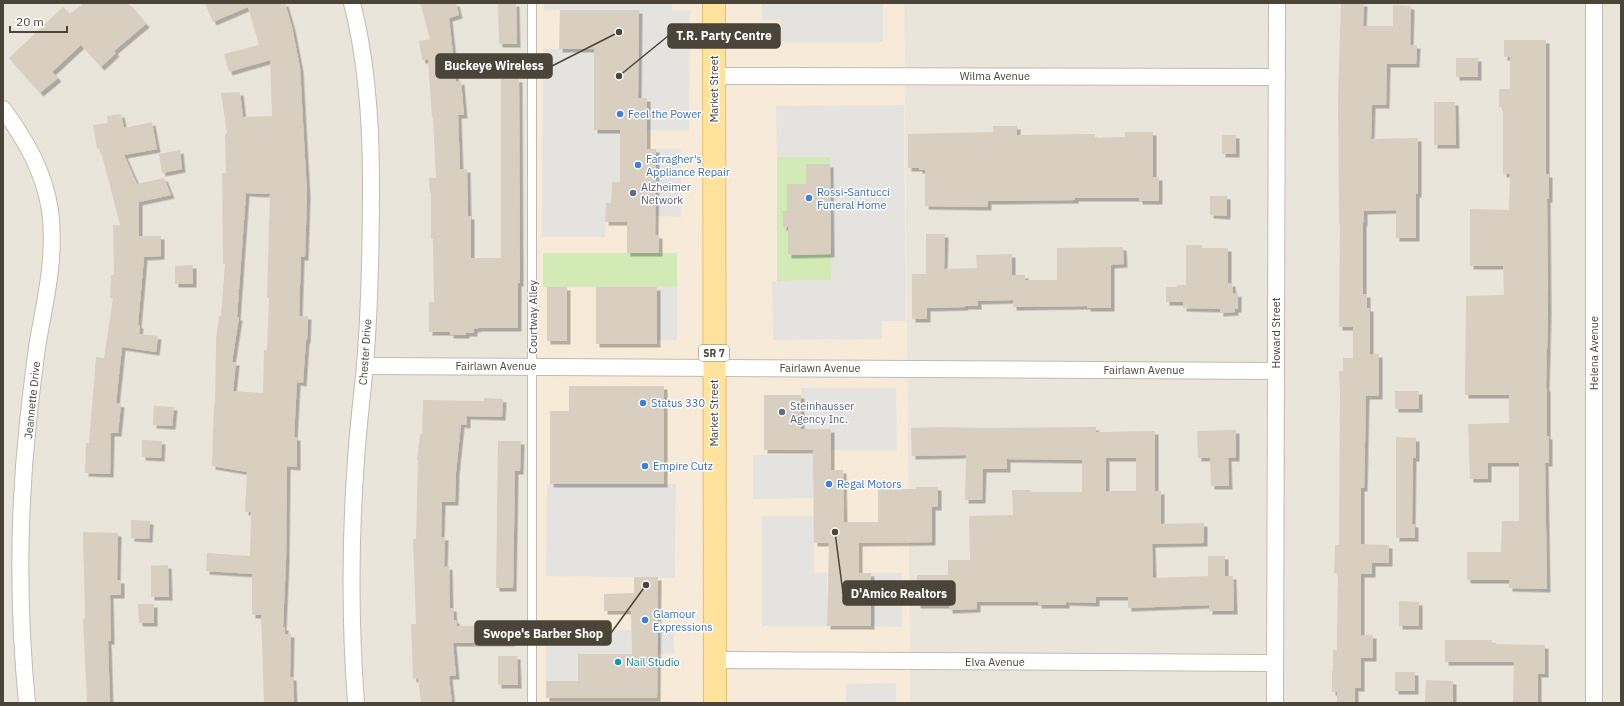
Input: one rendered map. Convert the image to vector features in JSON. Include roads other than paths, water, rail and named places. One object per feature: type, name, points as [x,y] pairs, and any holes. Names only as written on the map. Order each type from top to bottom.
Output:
[{"type":"main road","name":"Market Street","points":[[714,3],[715,703]]},
{"type":"street","name":"Chester Drive","points":[[352,3],[358,28],[367,84],[371,146],[371,269],[365,366],[352,514],[352,646],[356,703]]},
{"type":"street","name":"Howard Street","points":[[1275,703],[1277,3]]},
{"type":"street","name":"Helena Avenue","points":[[1594,3],[1594,703]]},
{"type":"street","name":"Wilma Avenue","points":[[714,76],[1276,77]]},
{"type":"street","name":"Jeannette Drive","points":[[3,109],[19,130],[38,169],[47,198],[52,235],[51,262],[37,350],[28,424],[22,506],[21,581],[27,703]]},
{"type":"street","name":"Fairlawn Avenue","points":[[365,366],[1276,371]]},
{"type":"street","name":"Elva Avenue","points":[[715,660],[1275,663]]},
{"type":"lane","name":"Courtway Alley","points":[[532,3],[532,703]]},
{"type":"place","name":"Buckeye Wireless","points":[[619,32]]},
{"type":"place","name":"T.R. Party Centre","points":[[619,76]]},
{"type":"place","name":"Feel the Power","points":[[620,114]]},
{"type":"place","name":"Farragher's Appliance Repair","points":[[638,165]]},
{"type":"place","name":"Alzheimer Network","points":[[633,193]]},
{"type":"place","name":"Rossi-Santucci Funeral Home","points":[[809,198]]},
{"type":"place","name":"Status 330","points":[[643,403]]},
{"type":"place","name":"Steinhausser Agency Inc.","points":[[782,412]]},
{"type":"place","name":"Empire Cutz","points":[[645,466]]},
{"type":"place","name":"Regal Motors","points":[[829,484]]},
{"type":"place","name":"D'Amico Realtors","points":[[835,532]]},
{"type":"place","name":"Swope's Barber Shop","points":[[646,585]]},
{"type":"place","name":"Glamour Expressions","points":[[645,620]]},
{"type":"place","name":"Nail Studio","points":[[618,662]]}]
